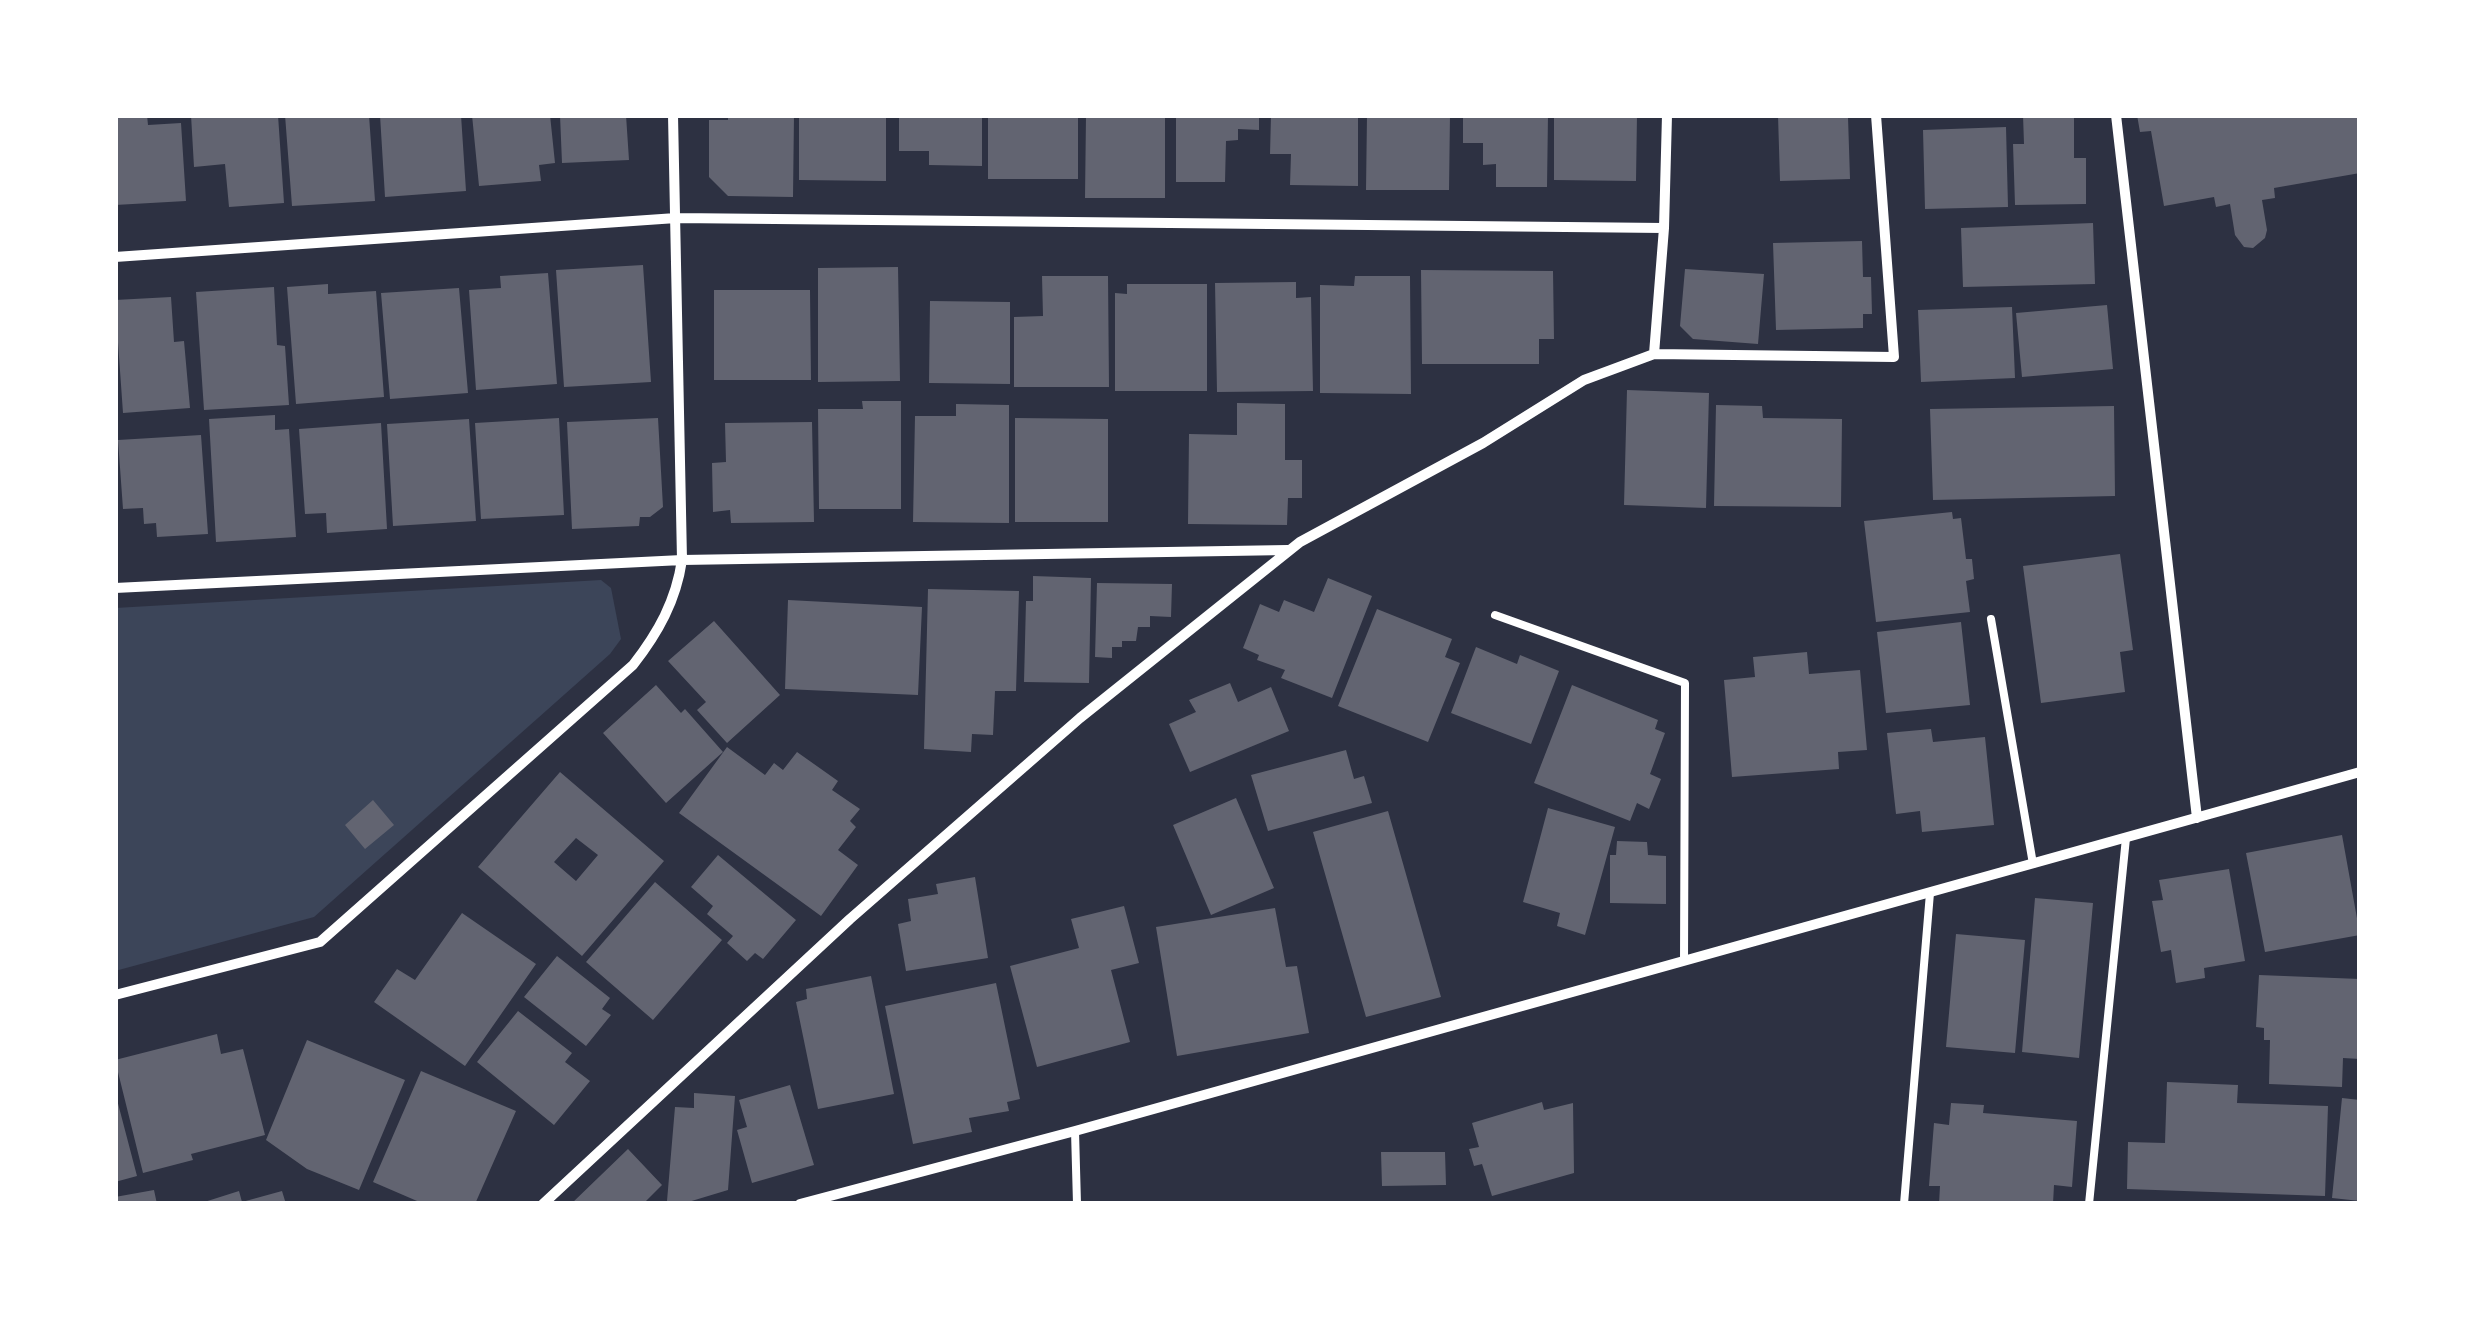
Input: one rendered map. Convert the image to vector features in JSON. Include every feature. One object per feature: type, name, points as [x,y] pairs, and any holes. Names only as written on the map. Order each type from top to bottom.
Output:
[{"type":"street","points":[[115,995],[320,942],[633,665],[657,634],[678,586],[682,560],[672,115]]},
{"type":"street","points":[[1654,354],[1664,228],[1667,115]]},
{"type":"street","points":[[543,1204],[850,920],[1022,768],[1290,550],[1483,443],[1584,380],[1654,354],[1894,357],[1876,115]]},
{"type":"street","points":[[2116,115],[2197,818]]},
{"type":"street","points":[[115,257],[676,218],[1664,228]]},
{"type":"street","points":[[115,588],[682,560],[1290,550]]},
{"type":"street","points":[[800,1204],[1075,1131],[2360,772]]},
{"type":"lane","points":[[1495,615],[1685,684],[1684,960]]},
{"type":"lane","points":[[1992,619],[2033,864]]},
{"type":"lane","points":[[2089,1204],[2126,838]]},
{"type":"lane","points":[[1904,1204],[1930,893]]},
{"type":"lane","points":[[1075,1131],[1077,1204]]},
{"type":"shaded area","points":[[601,580],[611,588],[621,639],[610,654],[314,917],[115,971],[115,608]]},
{"type":"building","points":[[115,115],[147,115],[148,125],[181,123],[186,201],[115,205]]},
{"type":"building","points":[[191,115],[278,115],[284,203],[229,207],[225,164],[194,167]]},
{"type":"building","points":[[285,115],[369,115],[375,201],[292,206]]},
{"type":"building","points":[[380,115],[461,115],[466,191],[385,197]]},
{"type":"building","points":[[472,115],[550,115],[555,163],[539,165],[541,181],[479,186]]},
{"type":"building","points":[[560,115],[626,115],[629,160],[562,163]]},
{"type":"building","points":[[728,115],[794,115],[793,197],[728,196],[709,177],[709,120],[728,120]]},
{"type":"building","points":[[799,115],[886,115],[886,181],[799,180]]},
{"type":"building","points":[[899,115],[982,115],[982,166],[929,165],[929,151],[899,151]]},
{"type":"building","points":[[988,115],[1078,115],[1078,179],[988,179]]},
{"type":"building","points":[[1086,115],[1165,115],[1165,198],[1085,198]]},
{"type":"building","points":[[1176,115],[1259,115],[1259,130],[1238,129],[1238,140],[1226,141],[1225,182],[1176,182]]},
{"type":"building","points":[[1271,115],[1358,115],[1358,186],[1290,185],[1291,154],[1270,154]]},
{"type":"building","points":[[1367,115],[1450,115],[1449,190],[1366,190]]},
{"type":"building","points":[[1463,115],[1548,115],[1547,187],[1496,187],[1496,164],[1483,165],[1483,143],[1463,143]]},
{"type":"building","points":[[1554,115],[1637,115],[1636,181],[1554,180]]},
{"type":"building","points":[[1778,115],[1848,117],[1850,179],[1780,181]]},
{"type":"building","points":[[2023,115],[2074,115],[2074,158],[2086,158],[2086,204],[2015,205],[2013,144],[2024,144]]},
{"type":"building","points":[[2137,115],[2360,115],[2360,173],[2274,188],[2275,198],[2262,200],[2265,238],[2253,248],[2244,247],[2235,235],[2230,204],[2216,207],[2214,197],[2164,206],[2151,131],[2140,132]]},
{"type":"building","points":[[2006,127],[2008,207],[1925,209],[1923,130]]},
{"type":"building","points":[[2093,223],[2095,284],[1963,287],[1961,228]]},
{"type":"building","points":[[1862,241],[1863,277],[1871,277],[1872,314],[1863,314],[1863,328],[1776,330],[1773,243]]},
{"type":"building","points":[[643,265],[651,382],[564,387],[556,270]]},
{"type":"building","points":[[898,267],[900,381],[818,382],[818,268]]},
{"type":"building","points":[[1685,269],[1764,274],[1758,344],[1693,339],[1680,326]]},
{"type":"building","points":[[1421,270],[1553,271],[1554,339],[1539,339],[1539,364],[1422,364]]},
{"type":"building","points":[[548,273],[557,384],[476,390],[469,290],[501,288],[500,276]]},
{"type":"building","points":[[1042,276],[1108,276],[1109,387],[1014,387],[1014,317],[1043,316]]},
{"type":"building","points":[[1355,276],[1410,276],[1411,394],[1320,393],[1320,285],[1354,286]]},
{"type":"building","points":[[1296,282],[1296,298],[1311,297],[1313,391],[1217,392],[1215,283]]},
{"type":"building","points":[[328,284],[328,294],[376,291],[384,397],[296,404],[287,287]]},
{"type":"building","points":[[1127,284],[1207,284],[1207,391],[1115,391],[1115,293],[1127,294]]},
{"type":"building","points":[[274,287],[277,345],[285,346],[289,405],[204,410],[196,292]]},
{"type":"building","points":[[459,288],[468,393],[390,399],[381,293]]},
{"type":"building","points":[[714,290],[810,290],[811,380],[714,380]]},
{"type":"building","points":[[171,297],[174,342],[184,341],[190,408],[123,413],[115,300]]},
{"type":"building","points":[[930,301],[1010,302],[1010,384],[929,383]]},
{"type":"building","points":[[2107,305],[2113,369],[2022,377],[2016,313]]},
{"type":"building","points":[[2012,307],[2015,378],[1921,382],[1918,310]]},
{"type":"building","points":[[1627,390],[1709,393],[1706,508],[1624,505]]},
{"type":"building","points":[[862,401],[901,401],[901,509],[819,509],[818,409],[863,409]]},
{"type":"building","points":[[1237,403],[1285,404],[1285,460],[1302,460],[1302,498],[1288,498],[1287,525],[1188,524],[1189,434],[1237,435]]},
{"type":"building","points":[[956,404],[1009,405],[1009,523],[913,522],[915,416],[956,416]]},
{"type":"building","points":[[1716,405],[1762,406],[1763,418],[1842,419],[1841,507],[1714,506]]},
{"type":"building","points":[[2114,406],[2115,496],[1933,500],[1930,409]]},
{"type":"building","points":[[275,415],[275,430],[289,429],[296,537],[216,542],[209,419]]},
{"type":"building","points":[[559,418],[564,515],[481,519],[475,423]]},
{"type":"building","points":[[658,418],[663,507],[650,517],[640,517],[639,526],[572,529],[567,422]]},
{"type":"building","points":[[1015,418],[1108,419],[1108,522],[1015,522]]},
{"type":"building","points":[[469,419],[476,521],[393,526],[387,424]]},
{"type":"building","points":[[812,422],[814,522],[731,523],[730,510],[713,512],[712,463],[726,462],[725,423]]},
{"type":"building","points":[[381,423],[387,529],[327,533],[326,513],[305,514],[299,429]]},
{"type":"building","points":[[201,435],[208,534],[157,537],[156,523],[144,524],[143,508],[123,509],[118,440]]},
{"type":"building","points":[[1952,512],[1953,519],[1961,518],[1966,559],[1972,559],[1974,579],[1966,581],[1970,612],[1876,622],[1864,521]]},
{"type":"building","points":[[2120,554],[2133,650],[2120,652],[2125,692],[2041,703],[2023,566]]},
{"type":"building","points":[[1033,576],[1091,578],[1089,683],[1024,682],[1026,601],[1033,601]]},
{"type":"building","points":[[1328,578],[1372,596],[1332,698],[1281,678],[1285,670],[1257,660],[1259,655],[1243,648],[1260,604],[1279,612],[1284,600],[1314,612]]},
{"type":"building","points":[[1097,583],[1172,584],[1171,617],[1150,616],[1150,627],[1138,627],[1136,641],[1122,641],[1122,647],[1112,647],[1112,658],[1095,657]]},
{"type":"building","points":[[928,589],[1019,591],[1016,691],[995,691],[993,735],[972,734],[971,752],[924,749]]},
{"type":"building","points":[[788,600],[922,607],[918,695],[785,689]]},
{"type":"building","points":[[1377,609],[1452,639],[1445,657],[1460,663],[1428,742],[1338,706]]},
{"type":"building","points":[[714,621],[780,695],[727,743],[697,710],[706,702],[668,661]]},
{"type":"building","points":[[1961,622],[1970,705],[1886,713],[1877,632]]},
{"type":"building","points":[[1476,647],[1517,664],[1520,655],[1559,671],[1531,744],[1451,713]]},
{"type":"building","points":[[1807,652],[1809,674],[1860,670],[1867,750],[1838,752],[1839,769],[1732,777],[1724,680],[1755,677],[1753,657]]},
{"type":"building","points":[[1230,683],[1238,702],[1271,687],[1289,731],[1190,772],[1169,724],[1196,712],[1189,700]]},
{"type":"building","points":[[656,685],[681,713],[685,709],[723,752],[666,803],[603,733]]},
{"type":"building","points":[[1572,685],[1658,720],[1655,729],[1665,733],[1650,774],[1661,779],[1649,809],[1637,803],[1630,821],[1534,783]]},
{"type":"building","points":[[1931,729],[1933,742],[1985,737],[1994,825],[1922,832],[1920,811],[1896,814],[1887,733]]},
{"type":"building","points":[[727,747],[765,775],[774,763],[783,770],[797,752],[838,781],[832,790],[860,809],[850,821],[856,827],[838,850],[858,865],[821,916],[679,813]]},
{"type":"building","points":[[1346,750],[1354,779],[1364,776],[1372,803],[1268,831],[1251,775]]},
{"type":"building","points":[[560,772],[664,861],[582,956],[478,867]],"holes":[[[576,838],[598,855],[576,881],[554,862]]]},
{"type":"building","points":[[1236,798],[1274,888],[1211,915],[1173,825]]},
{"type":"building","points":[[373,800],[394,825],[365,849],[345,825]]},
{"type":"building","points":[[1548,808],[1615,827],[1585,935],[1557,926],[1560,913],[1523,902]]},
{"type":"building","points":[[1388,811],[1441,997],[1366,1017],[1313,832]]},
{"type":"building","points":[[2342,835],[2360,935],[2265,952],[2246,853]]},
{"type":"building","points":[[1617,841],[1647,842],[1648,855],[1666,856],[1666,904],[1610,903],[1610,855],[1616,855]]},
{"type":"building","points":[[718,855],[796,920],[763,959],[755,953],[747,961],[727,943],[733,936],[707,914],[713,906],[691,887]]},
{"type":"building","points":[[2229,869],[2245,961],[2204,968],[2205,978],[2176,983],[2171,950],[2161,952],[2152,901],[2163,900],[2159,880]]},
{"type":"building","points":[[975,877],[988,958],[906,971],[898,924],[911,921],[908,899],[938,894],[936,884]]},
{"type":"building","points":[[655,882],[722,940],[653,1020],[586,962]]},
{"type":"building","points":[[2035,898],[2093,903],[2079,1058],[2022,1052]]},
{"type":"building","points":[[1124,906],[1139,963],[1111,970],[1130,1042],[1037,1067],[1010,966],[1079,948],[1071,919]]},
{"type":"building","points":[[1275,908],[1286,967],[1297,966],[1309,1033],[1177,1056],[1156,927]]},
{"type":"building","points":[[462,913],[536,964],[465,1066],[374,1002],[397,969],[415,980]]},
{"type":"building","points":[[1956,934],[2025,940],[2015,1053],[1946,1047]]},
{"type":"building","points":[[557,956],[610,998],[602,1009],[611,1015],[586,1046],[524,997]]},
{"type":"building","points":[[2259,975],[2360,979],[2360,1059],[2343,1058],[2342,1087],[2269,1084],[2270,1040],[2264,1040],[2264,1028],[2256,1027]]},
{"type":"building","points":[[871,976],[894,1094],[818,1109],[796,1002],[807,999],[806,989]]},
{"type":"building","points":[[996,983],[1020,1099],[1007,1102],[1009,1111],[969,1118],[972,1132],[913,1144],[885,1006]]},
{"type":"building","points":[[518,1011],[572,1053],[565,1062],[590,1081],[554,1125],[477,1062]]},
{"type":"building","points":[[217,1034],[221,1054],[243,1049],[265,1135],[191,1154],[193,1160],[143,1173],[115,1060]]},
{"type":"building","points":[[307,1040],[405,1080],[359,1190],[307,1169],[266,1140]]},
{"type":"building","points":[[421,1071],[516,1111],[475,1204],[424,1204],[373,1182]]},
{"type":"building","points":[[2167,1082],[2238,1085],[2237,1103],[2328,1106],[2325,1196],[2127,1189],[2128,1142],[2165,1143]]},
{"type":"building","points":[[790,1085],[814,1165],[752,1183],[737,1130],[747,1127],[739,1100]]},
{"type":"building","points":[[115,1092],[137,1176],[115,1182]]},
{"type":"building","points":[[694,1093],[735,1096],[728,1190],[685,1203],[667,1201],[675,1107],[694,1108]]},
{"type":"building","points":[[2342,1098],[2360,1100],[2360,1201],[2332,1198]]},
{"type":"building","points":[[1542,1102],[1544,1110],[1573,1103],[1574,1173],[1492,1196],[1482,1164],[1474,1166],[1469,1149],[1479,1147],[1472,1123]]},
{"type":"building","points":[[1951,1103],[1984,1105],[1983,1113],[2077,1121],[2072,1187],[2054,1185],[2053,1204],[1939,1204],[1940,1186],[1929,1186],[1934,1123],[1949,1125]]},
{"type":"building","points":[[628,1149],[662,1185],[643,1204],[571,1204]]},
{"type":"building","points":[[1381,1152],[1445,1152],[1446,1185],[1382,1186]]},
{"type":"building","points":[[154,1190],[157,1204],[115,1204],[115,1197]]},
{"type":"building","points":[[239,1191],[242,1202],[282,1191],[286,1204],[198,1204]]}]
